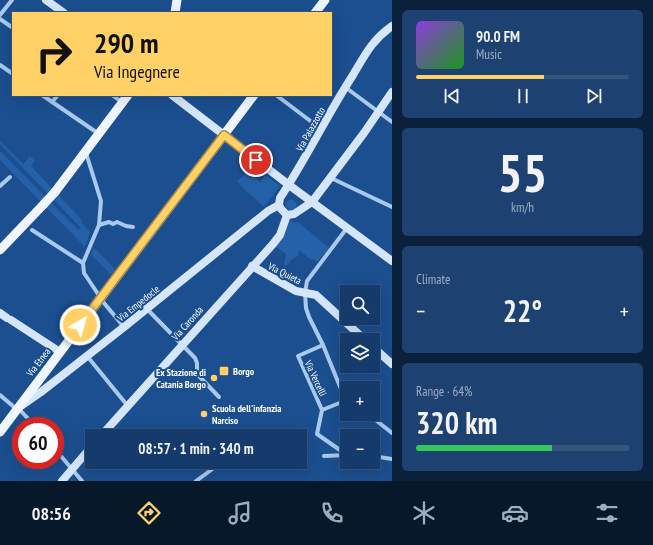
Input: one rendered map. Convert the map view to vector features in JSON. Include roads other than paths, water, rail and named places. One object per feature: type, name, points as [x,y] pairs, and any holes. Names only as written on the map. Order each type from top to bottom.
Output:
[{"type":"main road","points":[[46,0],[63,12]]},
{"type":"main road","points":[[316,12],[325,0]]},
{"type":"main road","points":[[175,1],[175,12]]},
{"type":"main road","name":"Via Palazzotto","points":[[279,206],[280,198],[345,87],[375,40],[392,26]]},
{"type":"main road","points":[[279,206],[286,218],[312,202],[331,178],[392,92]]},
{"type":"main road","points":[[173,96],[289,185],[392,261]]},
{"type":"main road","name":"Via Etnea","points":[[1,429],[253,96]]},
{"type":"main road","points":[[0,250],[55,192],[126,99]]},
{"type":"main road","name":"Via Empedocle","points":[[18,408],[41,392],[147,309],[268,211],[279,206]]},
{"type":"main road","name":"Via Caronda","points":[[106,429],[280,235],[286,218]]},
{"type":"main road","name":"Via Quieta","points":[[252,266],[296,291],[316,295],[357,333]]},
{"type":"main road","points":[[6,317],[60,352]]},
{"type":"main road","points":[[380,353],[392,364]]},
{"type":"main road","points":[[62,481],[85,454]]},
{"type":"street","points":[[0,15],[12,0]]},
{"type":"street","points":[[0,19],[12,27]]},
{"type":"street","points":[[0,65],[12,73]]},
{"type":"street","points":[[345,87],[392,122]]},
{"type":"street","points":[[43,96],[99,135]]},
{"type":"street","points":[[52,102],[57,96]]},
{"type":"street","points":[[116,96],[126,99]]},
{"type":"street","points":[[277,96],[321,129]]},
{"type":"street","points":[[86,153],[101,201],[99,225],[83,263],[84,273],[101,298],[124,327]]},
{"type":"street","points":[[0,186],[10,177]]},
{"type":"street","points":[[331,178],[392,207]]},
{"type":"street","points":[[99,225],[109,222],[113,224],[117,222],[133,227]]},
{"type":"street","points":[[340,387],[323,345],[309,317],[304,293],[307,281],[347,228]]},
{"type":"street","points":[[32,230],[83,263]]},
{"type":"street","points":[[147,309],[196,359],[198,375],[218,397]]},
{"type":"street","name":"Via Vercelli","points":[[322,410],[298,356],[323,345]]},
{"type":"street","points":[[87,356],[127,405]]},
{"type":"street","points":[[0,395],[14,407],[18,408],[26,417]]},
{"type":"street","points":[[340,402],[322,410],[317,434],[340,450]]},
{"type":"street","points":[[377,421],[392,432]]},
{"type":"street","points":[[324,456],[340,455]]},
{"type":"street","points":[[380,457],[392,459]]},
{"type":"street","points":[[64,460],[82,481]]},
{"type":"street","points":[[196,481],[212,469]]},
{"type":"place","name":"Borgo","points":[[224,371]]},
{"type":"place","name":"Ex Stazione di Catania Borgo","points":[[214,378]]},
{"type":"place","name":"Scuola dell'infanzia Narciso","points":[[204,414]]}]
